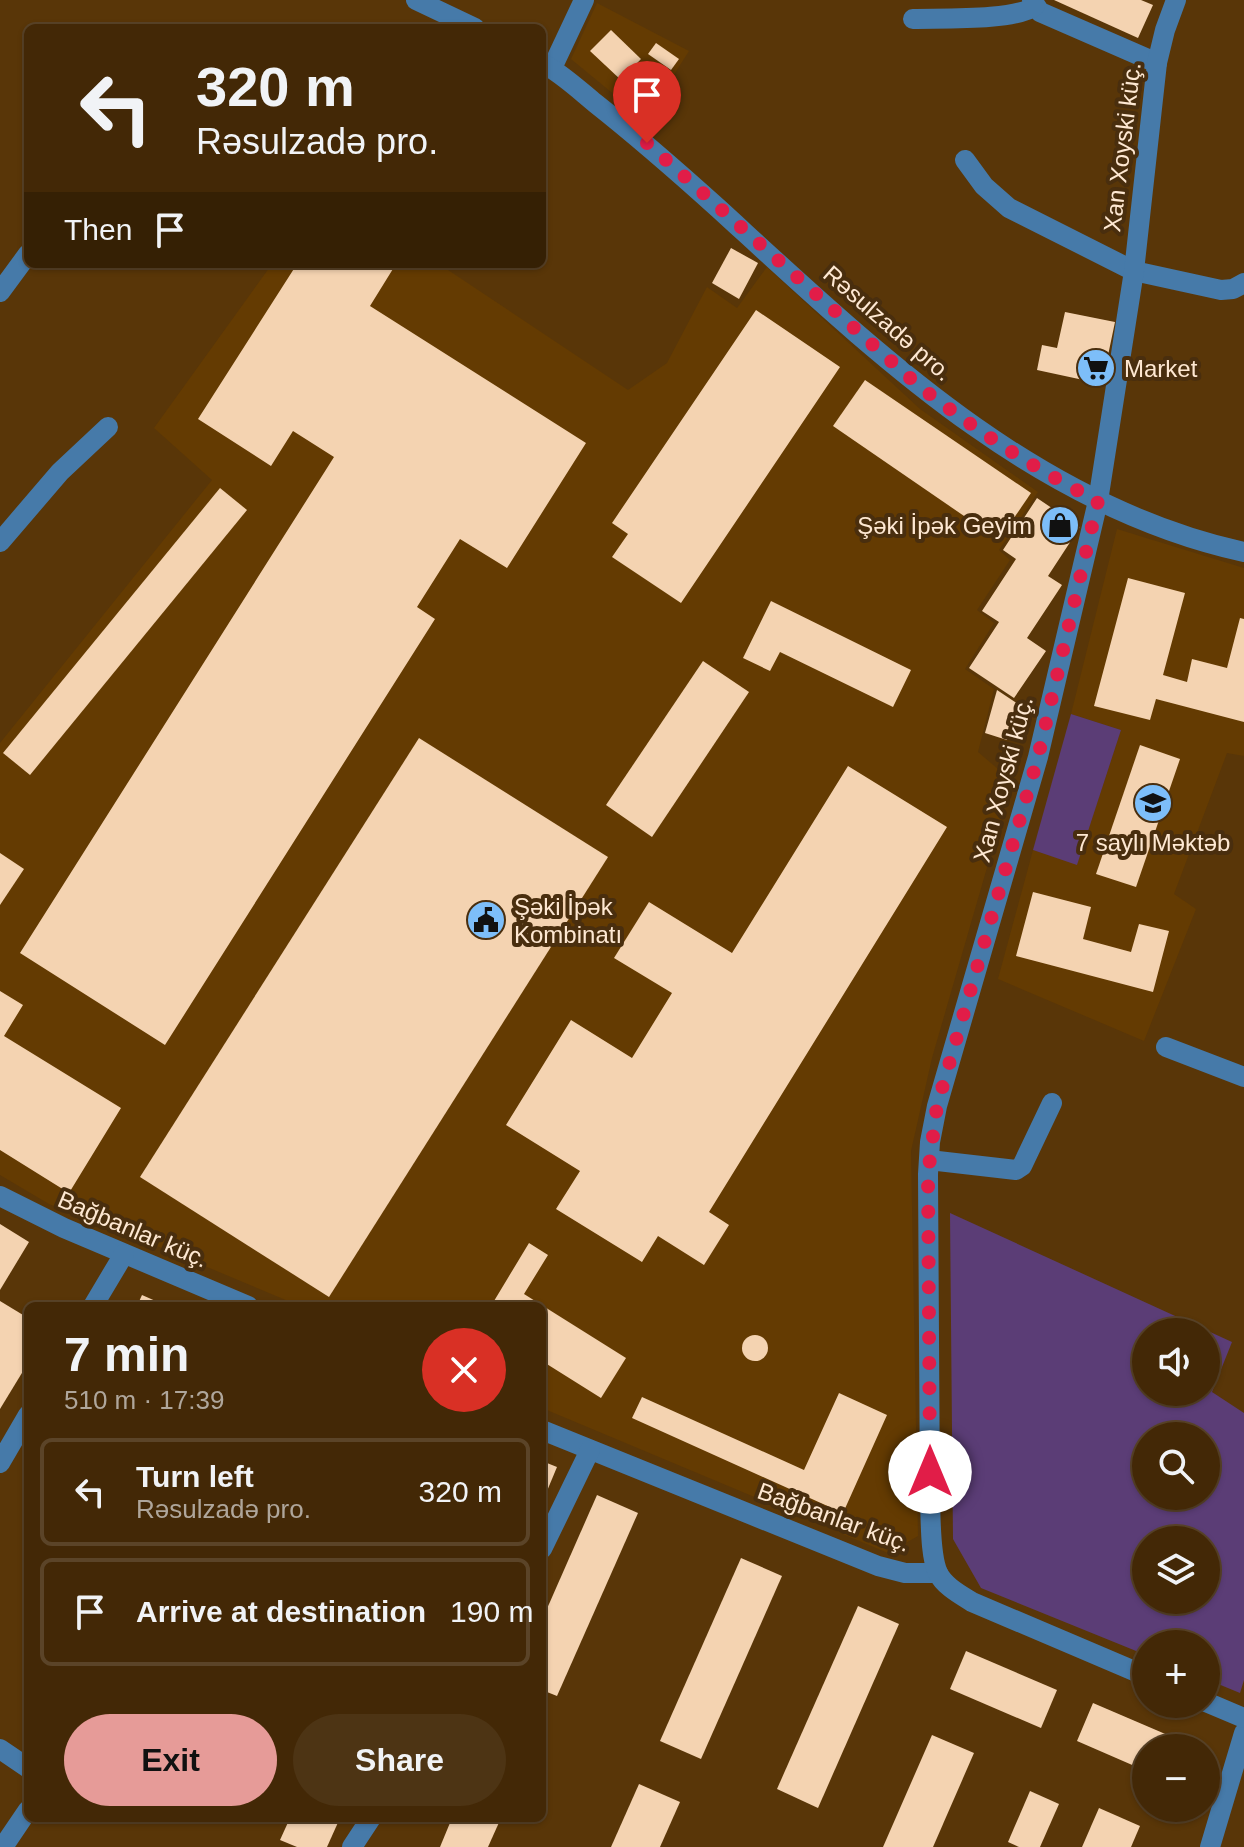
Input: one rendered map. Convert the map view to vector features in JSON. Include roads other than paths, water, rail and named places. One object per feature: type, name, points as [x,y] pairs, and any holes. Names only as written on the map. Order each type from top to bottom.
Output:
[{"type":"street","points":[[416,0],[467,24]]},
{"type":"street","points":[[547,66],[584,0]]},
{"type":"street","name":"Xan Xoyski küç.","points":[[938,1573],[930,1502],[929,1160],[937,1106],[1038,757],[1098,501],[1134,271],[1157,63],[1176,0]]},
{"type":"street","points":[[913,19],[1011,15],[1027,12],[1033,3],[1040,12],[1157,63]]},
{"type":"street","name":"Rəsulzadə pro.","points":[[547,66],[647,143],[919,386],[1008,450],[1098,501],[1171,530],[1244,552]]},
{"type":"street","points":[[965,160],[984,186],[1009,208],[1134,271],[1221,290],[1233,289],[1244,283]]},
{"type":"street","points":[[0,292],[24,259]]},
{"type":"street","points":[[0,542],[60,472],[108,427]]},
{"type":"street","points":[[1166,1047],[1244,1077]]},
{"type":"street","points":[[929,1160],[1016,1170],[1022,1166],[1052,1103]]},
{"type":"street","name":"Bağbanlar küç.","points":[[0,1196],[124,1254],[238,1302]]},
{"type":"street","points":[[95,1302],[124,1254]]},
{"type":"street","points":[[0,1463],[24,1422]]},
{"type":"street","name":"Bağbanlar küç.","points":[[546,1432],[878,1566],[905,1573],[938,1573]]},
{"type":"street","points":[[546,1541],[590,1450]]},
{"type":"street","points":[[938,1573],[953,1590],[972,1602],[1132,1670]]},
{"type":"street","points":[[1220,1708],[1244,1718]]},
{"type":"street","points":[[1210,1847],[1244,1733]]},
{"type":"street","points":[[0,1749],[24,1765]]},
{"type":"street","points":[[3,1847],[24,1816]]},
{"type":"street","points":[[352,1847],[368,1822]]},
{"type":"place","name":"Market","points":[[1096,368]]},
{"type":"place","name":"Şəki İpək Geyim","points":[[1060,525]]},
{"type":"place","name":"7 saylı Məktəb","points":[[1153,803]]},
{"type":"place","name":"Şəki İpək Kombinatı","points":[[486,920]]}]
